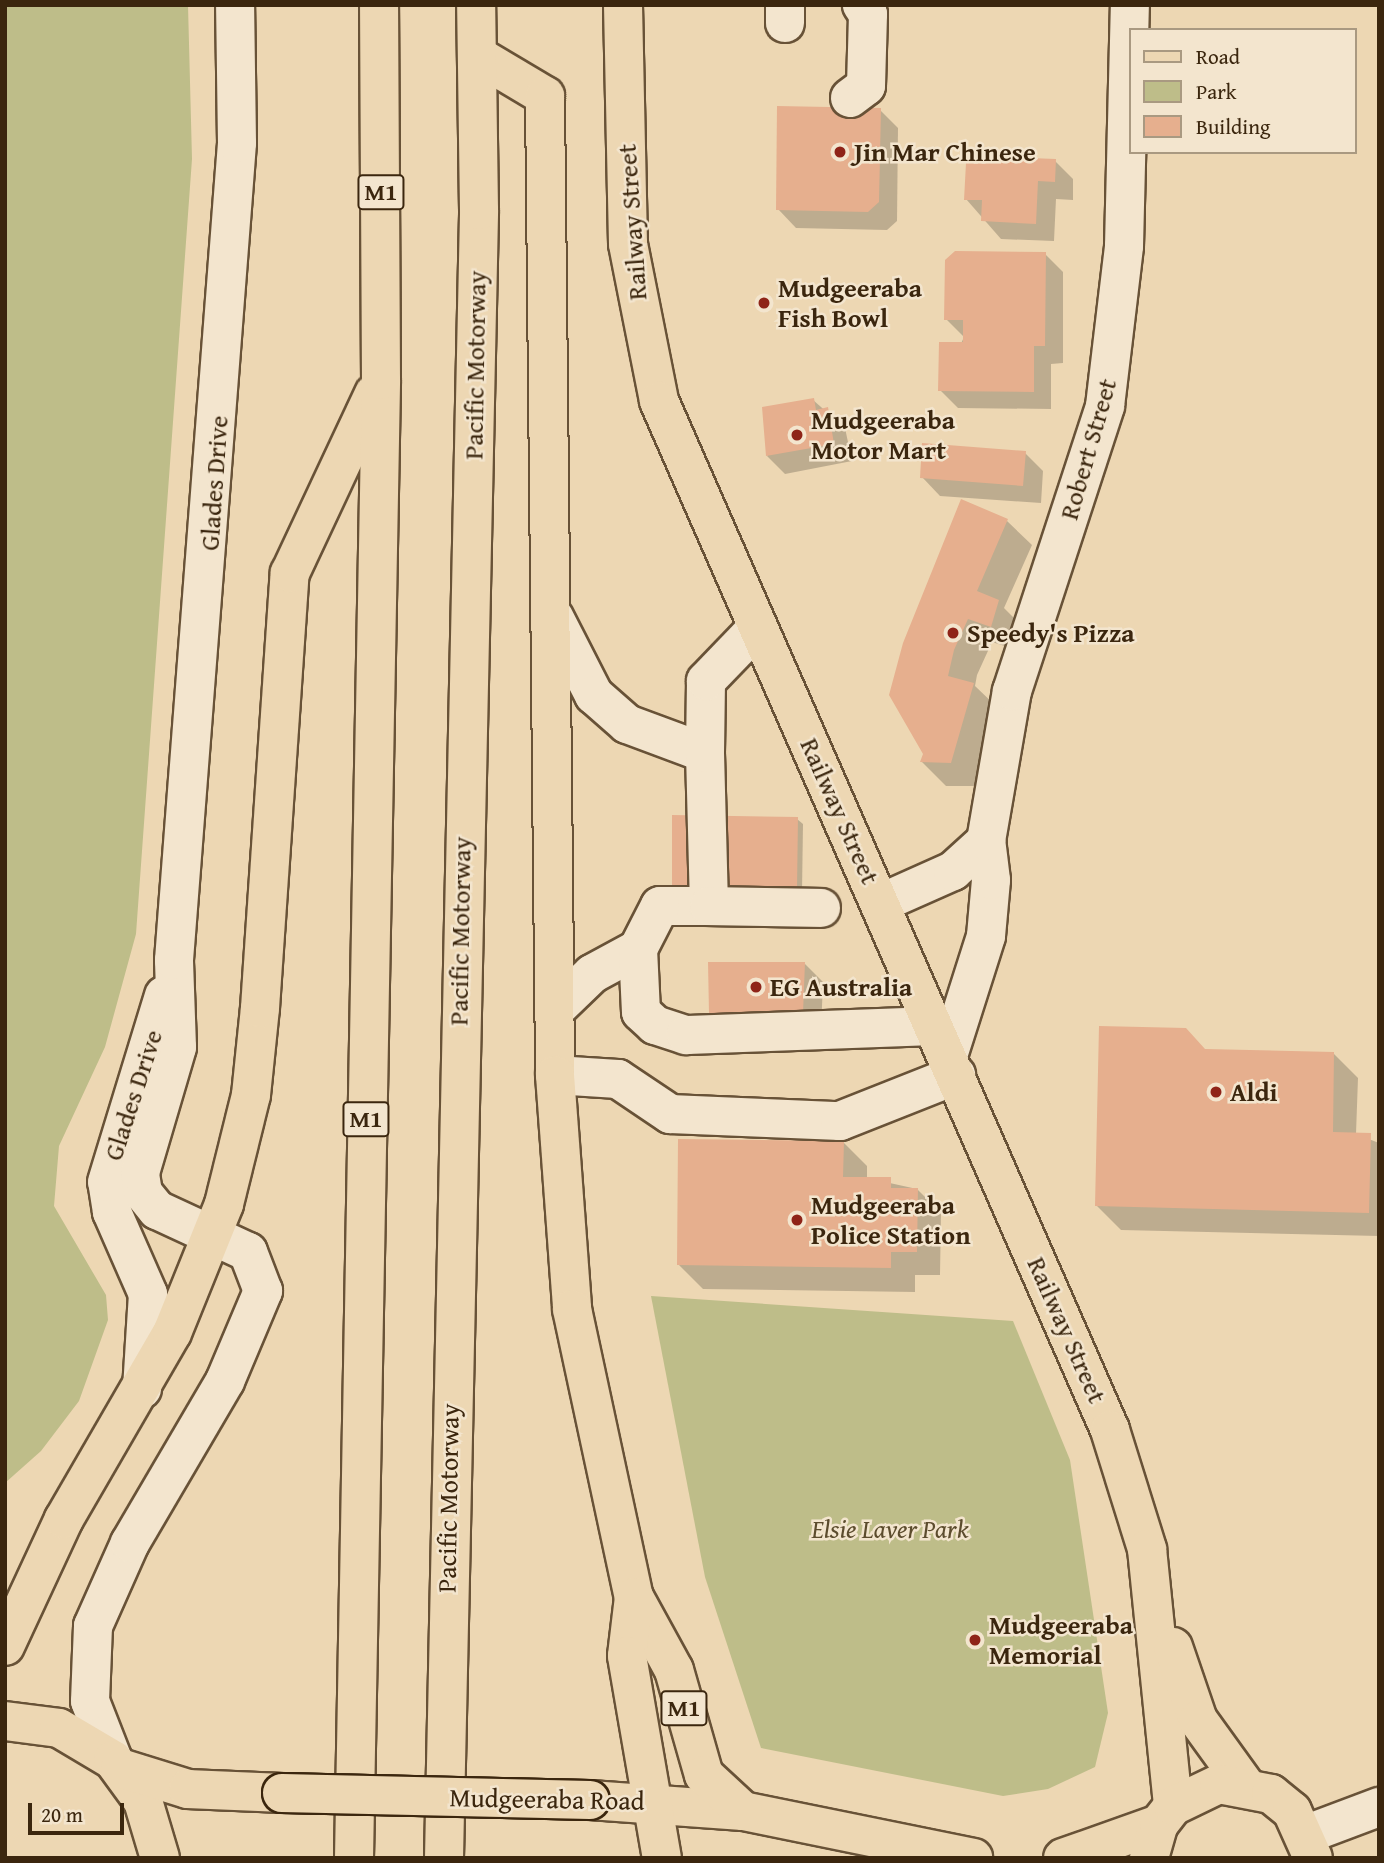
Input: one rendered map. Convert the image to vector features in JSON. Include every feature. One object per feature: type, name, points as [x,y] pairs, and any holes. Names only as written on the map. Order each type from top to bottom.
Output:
[{"type":"main road","name":"M1","points":[[354,1858],[381,380],[379,5]]},
{"type":"main road","name":"Pacific Motorway","points":[[444,1858],[478,56],[476,5]]},
{"type":"main road","name":"Railway Street","points":[[623,5],[628,244],[640,326],[659,401],[1110,1430],[1155,1595],[1198,1720],[1245,1784]]},
{"type":"main road","name":"M1","points":[[478,56],[545,96],[558,1007],[555,1075],[572,1309],[634,1597],[674,1670],[704,1775],[743,1811]]},
{"type":"main road","name":"M1","points":[[5,1646],[44,1562],[141,1391],[214,1234],[251,1095],[290,573],[381,380]]},
{"type":"main road","points":[[5,1574],[44,1562]]},
{"type":"main road","name":"Railway Street","points":[[1155,1595],[1160,1829]]},
{"type":"main road","name":"M1","points":[[634,1597],[627,1656],[662,1858]]},
{"type":"main road","points":[[5,1721],[59,1728],[116,1764],[149,1815],[160,1858]]},
{"type":"main road","name":"Mudgeeraba Road","points":[[116,1764],[188,1789],[650,1801],[743,1811],[973,1858]]},
{"type":"main road","points":[[1063,1858],[1160,1829],[1195,1791],[1245,1784],[1271,1794],[1310,1846]]},
{"type":"street","name":"Glades Drive","points":[[116,1764],[90,1701],[93,1626],[130,1543],[225,1381],[262,1297],[252,1256],[214,1234],[157,1210],[140,1181],[176,1060],[174,960],[236,157],[235,5]]},
{"type":"street","points":[[850,98],[866,86],[868,14],[862,5]]},
{"type":"street","name":"Robert Street","points":[[1129,28],[1130,5]]},
{"type":"street","name":"Robert Street","points":[[946,1052],[986,936],[991,880],[986,841],[1012,691],[1105,406],[1124,259],[1128,90]]},
{"type":"street","points":[[554,617],[594,695],[618,717],[705,752]]},
{"type":"street","points":[[709,906],[706,681],[757,628]]},
{"type":"street","points":[[881,903],[953,871],[986,841]]},
{"type":"street","points":[[821,908],[660,906],[638,949],[641,1012],[655,1025],[686,1035],[946,1052]]},
{"type":"street","points":[[558,1007],[592,974],[638,949]]},
{"type":"street","name":"Glades Drive","points":[[141,1391],[148,1294],[112,1212],[108,1175],[174,960]]},
{"type":"street","points":[[555,1075],[618,1080],[670,1114],[840,1121],[946,1052]]},
{"type":"street","points":[[1310,1846],[1379,1807]]},
{"type":"green space","points":[[5,5],[188,5],[192,159],[136,934],[105,1047],[59,1146],[54,1206],[106,1295],[108,1320],[79,1401],[41,1451],[5,1483]]},
{"type":"green space","name":"Elsie Laver Park","points":[[651,1296],[1013,1321],[1070,1460],[1108,1713],[1095,1767],[1048,1789],[1003,1796],[761,1748],[705,1577]]},
{"type":"building","points":[[777,106],[881,108],[879,202],[868,212],[776,210]]},
{"type":"building","points":[[1002,157],[1056,159],[1055,182],[1038,181],[1036,224],[981,221],[982,200],[964,200],[966,163]]},
{"type":"building","points":[[955,251],[1046,252],[1045,346],[1034,346],[1034,392],[938,391],[939,342],[963,342],[963,320],[944,320],[945,260]]},
{"type":"building","name":"Mudgeeraba Motor Mart","points":[[814,398],[816,410],[828,407],[834,444],[766,456],[762,407]]},
{"type":"building","points":[[922,443],[1026,451],[1023,486],[920,478]]},
{"type":"building","points":[[961,499],[1008,519],[977,591],[999,600],[991,627],[968,619],[954,650],[948,676],[974,683],[951,763],[920,762],[923,754],[889,695],[903,643]]},
{"type":"building","points":[[672,815],[798,817],[797,888],[672,885]]},
{"type":"building","name":"EG Australia","points":[[708,962],[805,962],[803,1013],[709,1013]]},
{"type":"building","name":"Aldi","points":[[1099,1026],[1186,1028],[1205,1049],[1334,1052],[1333,1132],[1371,1133],[1369,1213],[1095,1206]]},
{"type":"building","name":"Mudgeeraba Police Station","points":[[678,1139],[844,1141],[843,1177],[891,1177],[891,1188],[918,1188],[917,1252],[891,1252],[891,1268],[677,1265]]},
{"type":"place","name":"Jin Mar Chinese","points":[[840,152]]},
{"type":"place","name":"Mudgeeraba Fish Bowl","points":[[764,303]]},
{"type":"place","name":"Mudgeeraba Motor Mart","points":[[797,435]]},
{"type":"place","name":"Speedy's Pizza","points":[[953,633]]},
{"type":"place","name":"EG Australia","points":[[756,987]]},
{"type":"place","name":"Aldi","points":[[1216,1092]]},
{"type":"place","name":"Mudgeeraba Police Station","points":[[797,1220]]},
{"type":"place","name":"Mudgeeraba Memorial","points":[[975,1640]]}]
